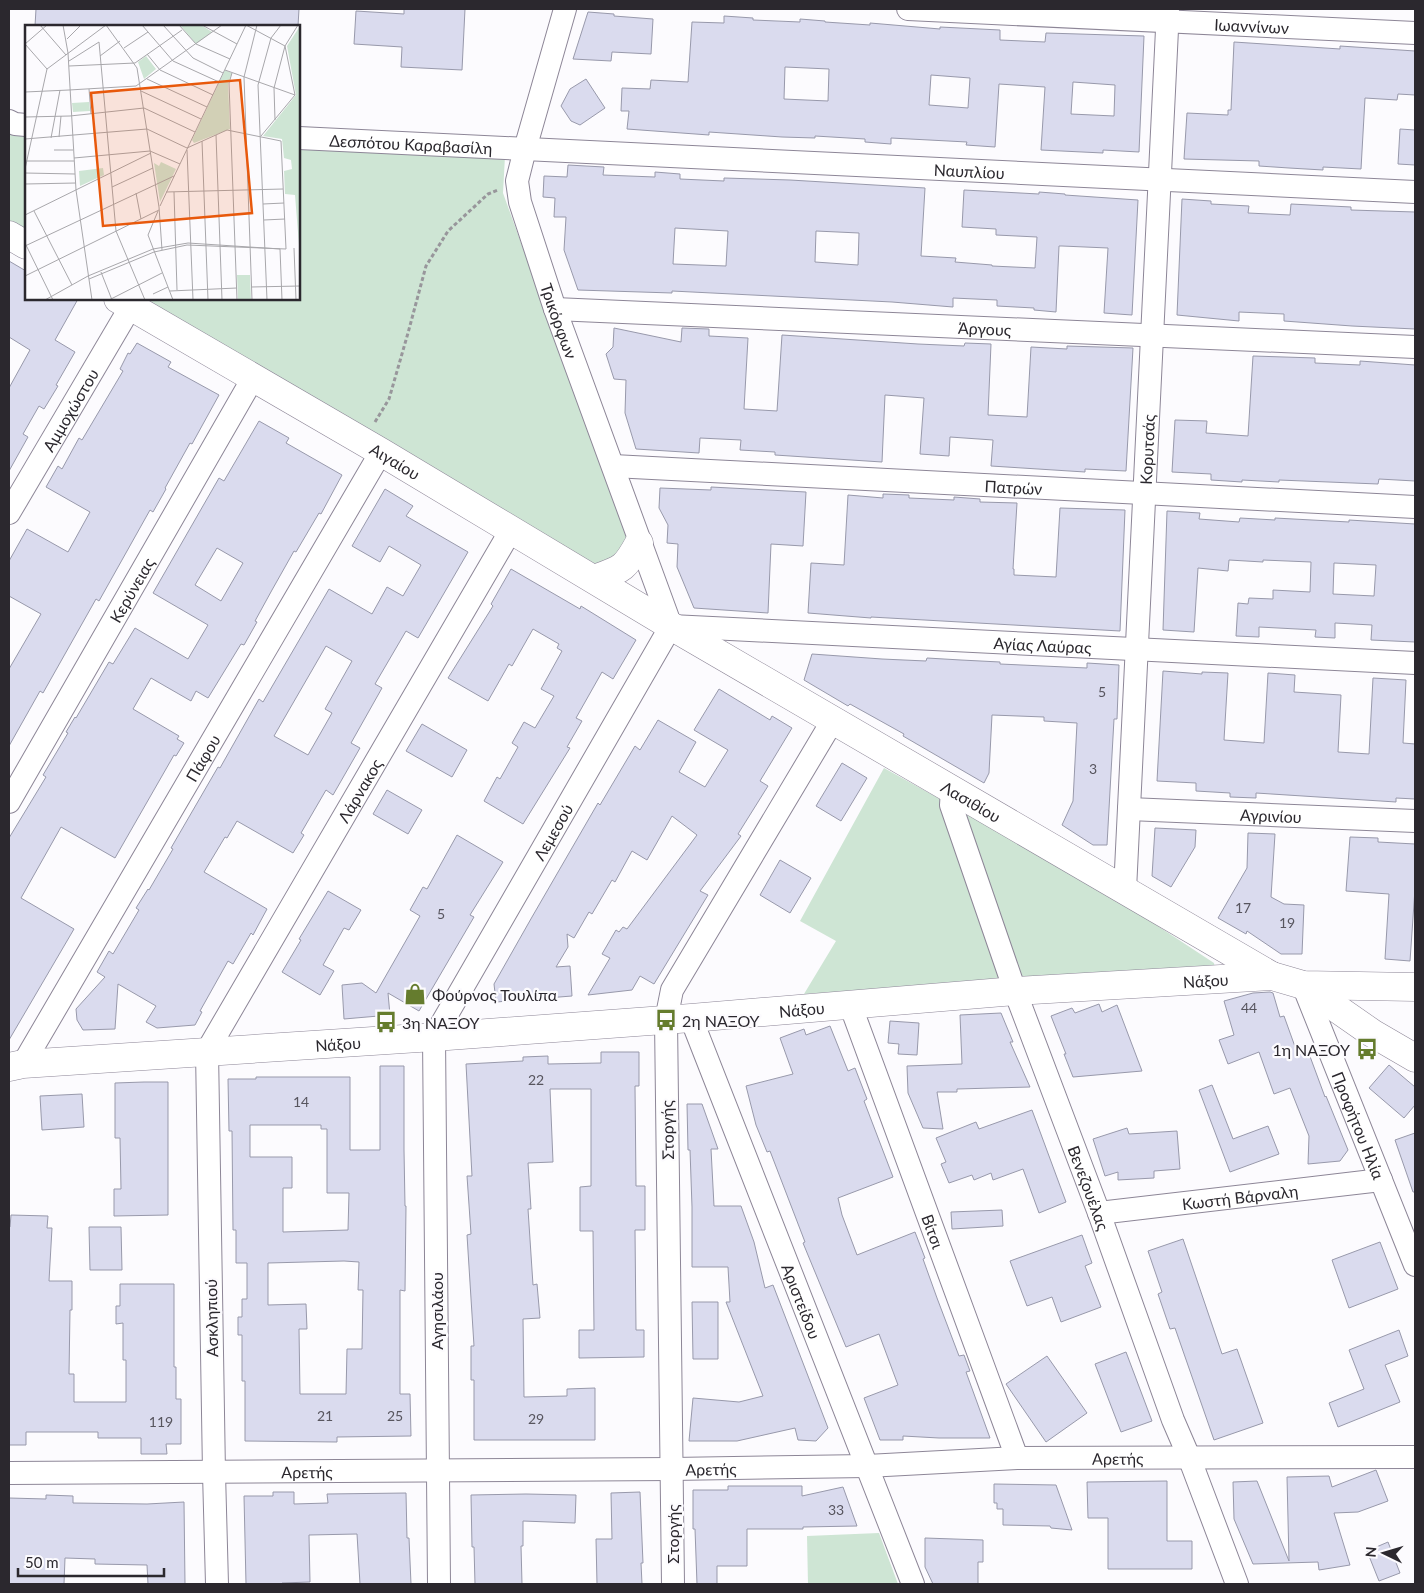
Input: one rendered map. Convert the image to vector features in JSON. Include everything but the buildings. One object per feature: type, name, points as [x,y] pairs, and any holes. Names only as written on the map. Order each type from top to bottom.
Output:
[{"type":"street","name":"Τρικόρφων","points":[[565,9],[517,181],[520,202],[555,309],[671,626]]},
{"type":"street","name":"Ιωαννίνων","points":[[908,9],[1167,15],[1415,33]]},
{"type":"street","name":"Κορυτσάς","points":[[1125,890],[1167,15]]},
{"type":"street","points":[[9,121],[25,125]]},
{"type":"street","name":"Δεσπότου Καραβασίλη","points":[[300,138],[525,149]]},
{"type":"street","name":"Ναυπλίου","points":[[525,149],[1415,192]]},
{"type":"street","points":[[9,235],[25,244]]},
{"type":"street","name":"Αιγαίου","points":[[125,303],[372,447],[671,626]]},
{"type":"street","name":"Αμμοχώστου","points":[[9,513],[125,303]]},
{"type":"street","name":"Άργους","points":[[555,309],[1415,347]]},
{"type":"street","name":"Κερύνειας","points":[[9,802],[254,378]]},
{"type":"street","name":"Πάφου","points":[[16,1065],[372,447]]},
{"type":"street","name":"Πατρών","points":[[613,466],[1415,507]]},
{"type":"street","name":"Λάρνακος","points":[[207,1051],[512,530]]},
{"type":"street","points":[[594,579],[620,569],[630,559],[640,543]]},
{"type":"street","name":"Αγίας Λαύρας","points":[[671,626],[1415,663]]},
{"type":"street","name":"Λασιθίου","points":[[671,626],[1272,976]]},
{"type":"street","name":"Λεμεσού","points":[[434,1037],[671,626]]},
{"type":"street","name":"Στοργής","points":[[673,1584],[672,1469],[678,1019],[672,990],[833,720]]},
{"type":"street","name":"Βενεζουέλας","points":[[952,790],[951,805],[1015,991],[1099,1213],[1173,1420],[1237,1584]]},
{"type":"street","name":"Αγρινίου","points":[[1129,809],[1415,821]]},
{"type":"street","name":"Νάξου","points":[[16,1065],[678,1019],[1015,991],[1272,976],[1303,985],[1415,987]]},
{"type":"street","points":[[1303,985],[1372,1033],[1415,1058]]},
{"type":"street","name":"Προφήτου Ηλία","points":[[1303,985],[1415,1265]]},
{"type":"street","name":"Βίτσι","points":[[850,1004],[1017,1458]]},
{"type":"street","name":"Αριστείδου","points":[[678,1019],[867,1466],[913,1584]]},
{"type":"street","name":"Αγησιλάου","points":[[434,1037],[439,1584]]},
{"type":"street","name":"Ασκληπιού","points":[[207,1051],[217,1584]]},
{"type":"street","name":"Κωστή Βάρναλη","points":[[1099,1213],[1381,1180]]},
{"type":"street","name":"Αρετής","points":[[9,1473],[672,1469],[867,1466],[1017,1458],[1415,1457]]},
{"type":"path","points":[[372,447],[389,399],[426,266],[448,231],[488,194],[517,181]]},
{"type":"green space","points":[[9,126],[25,130],[25,237],[9,228]]},
{"type":"green space","points":[[300,145],[505,156],[503,193],[630,545],[592,570],[132,300],[300,300]]},
{"type":"green space","points":[[884,768],[1097,886],[1214,963],[1215,969],[804,994],[836,941],[800,921]]},
{"type":"green space","points":[[879,1533],[898,1584],[808,1584],[807,1536]]},
{"type":"place","name":"Φούρνος Τουλίπα","points":[[415,994]]},
{"type":"place","name":"2η ΝΑΞΟΥ","points":[[666,1020]]},
{"type":"place","name":"3η ΝΑΞΟΥ","points":[[386,1022]]},
{"type":"place","name":"1η ΝΑΞΟΥ","points":[[1367,1049]]}]
